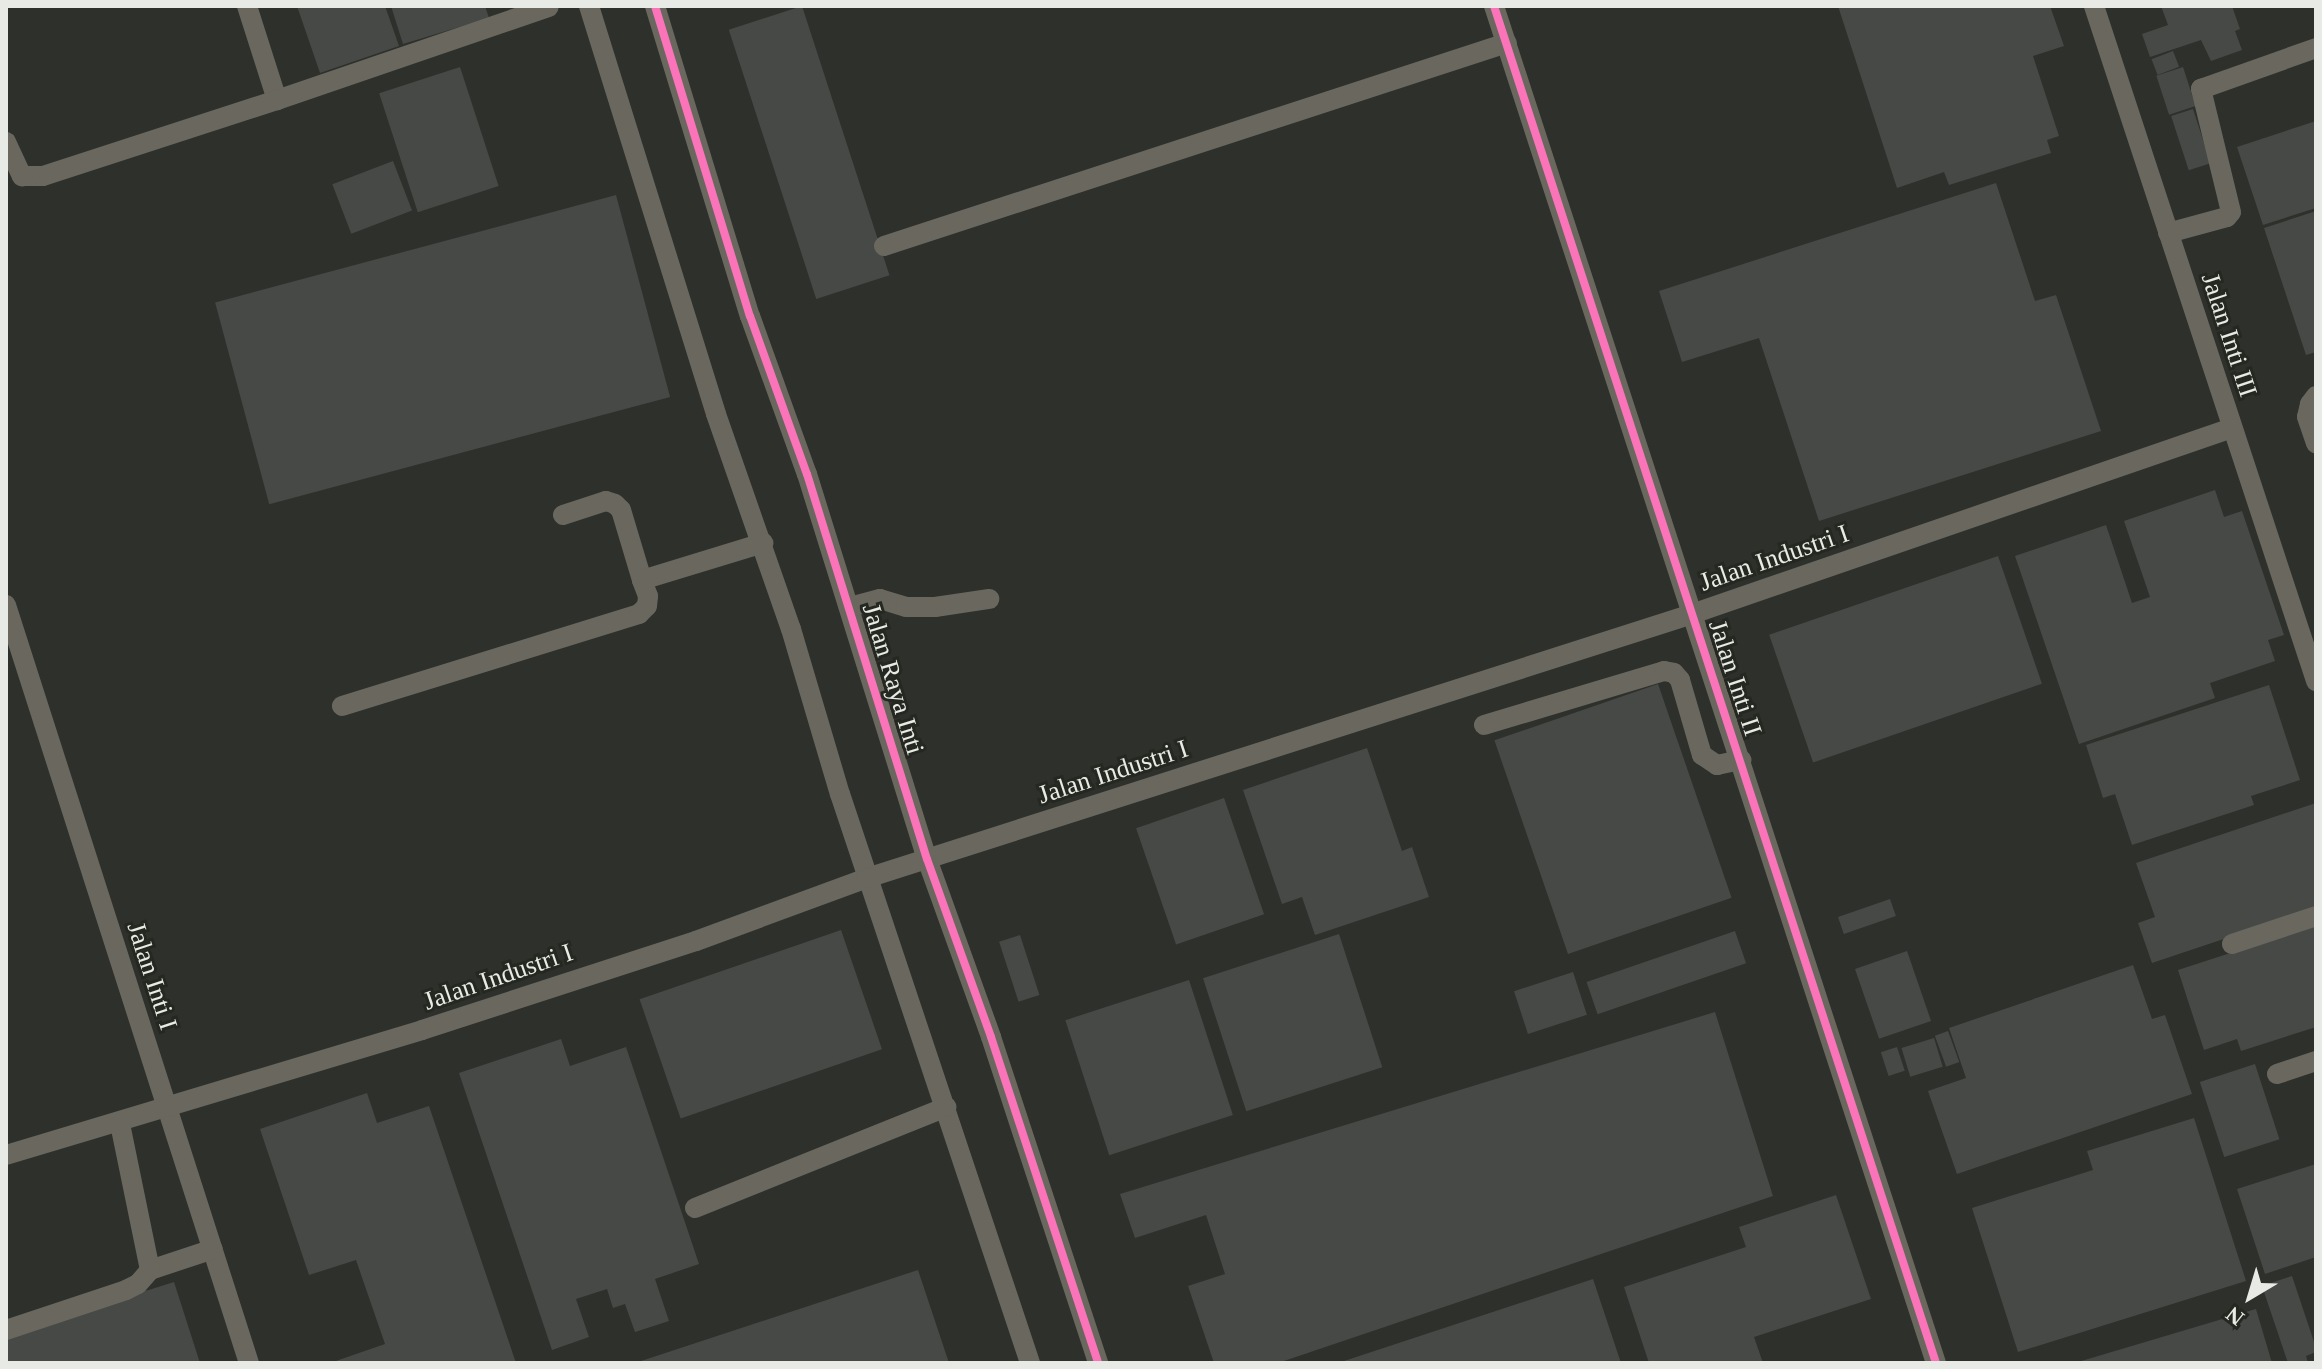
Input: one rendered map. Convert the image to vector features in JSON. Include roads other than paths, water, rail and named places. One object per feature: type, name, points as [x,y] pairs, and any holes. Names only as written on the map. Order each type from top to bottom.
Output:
[{"type":"street","points":[[247,6],[277,100]]},
{"type":"street","points":[[589,6],[683,314],[763,543],[867,878],[1030,1363]]},
{"type":"street","name":"Jalan Raya Inti","points":[[655,6],[750,316],[850,607],[927,859],[991,1037],[1098,1363]]},
{"type":"street","name":"Jalan Inti II","points":[[1494,6],[1936,1363]]},
{"type":"street","name":"Jalan Inti III","points":[[2094,6],[2316,681]]},
{"type":"street","points":[[6,142],[22,176],[43,176],[548,7]]},
{"type":"street","points":[[884,246],[1507,43]]},
{"type":"street","points":[[2168,233],[2227,217],[2231,212],[2201,89],[2316,48]]},
{"type":"street","points":[[2316,396],[2307,417],[2316,443]]},
{"type":"street","name":"Jalan Industri I","points":[[6,1155],[261,1081],[696,941],[867,878],[1692,614],[2232,428]]},
{"type":"street","points":[[342,706],[639,614],[647,606],[648,596],[621,510],[606,501],[563,515]]},
{"type":"street","points":[[642,580],[763,543]]},
{"type":"street","points":[[850,607],[880,599],[906,607],[935,607],[989,599]]},
{"type":"street","name":"Jalan Inti I","points":[[6,605],[249,1363]]},
{"type":"street","points":[[1484,725],[1664,671],[1674,673],[1680,680],[1702,755],[1717,765],[1741,760]]},
{"type":"street","points":[[2232,944],[2316,916]]},
{"type":"street","points":[[2277,1074],[2316,1061]]},
{"type":"street","points":[[695,1208],[946,1107]]},
{"type":"street","points":[[120,1124],[150,1270]]},
{"type":"street","points":[[6,1330],[126,1290],[138,1284],[150,1270],[213,1249]]}]
